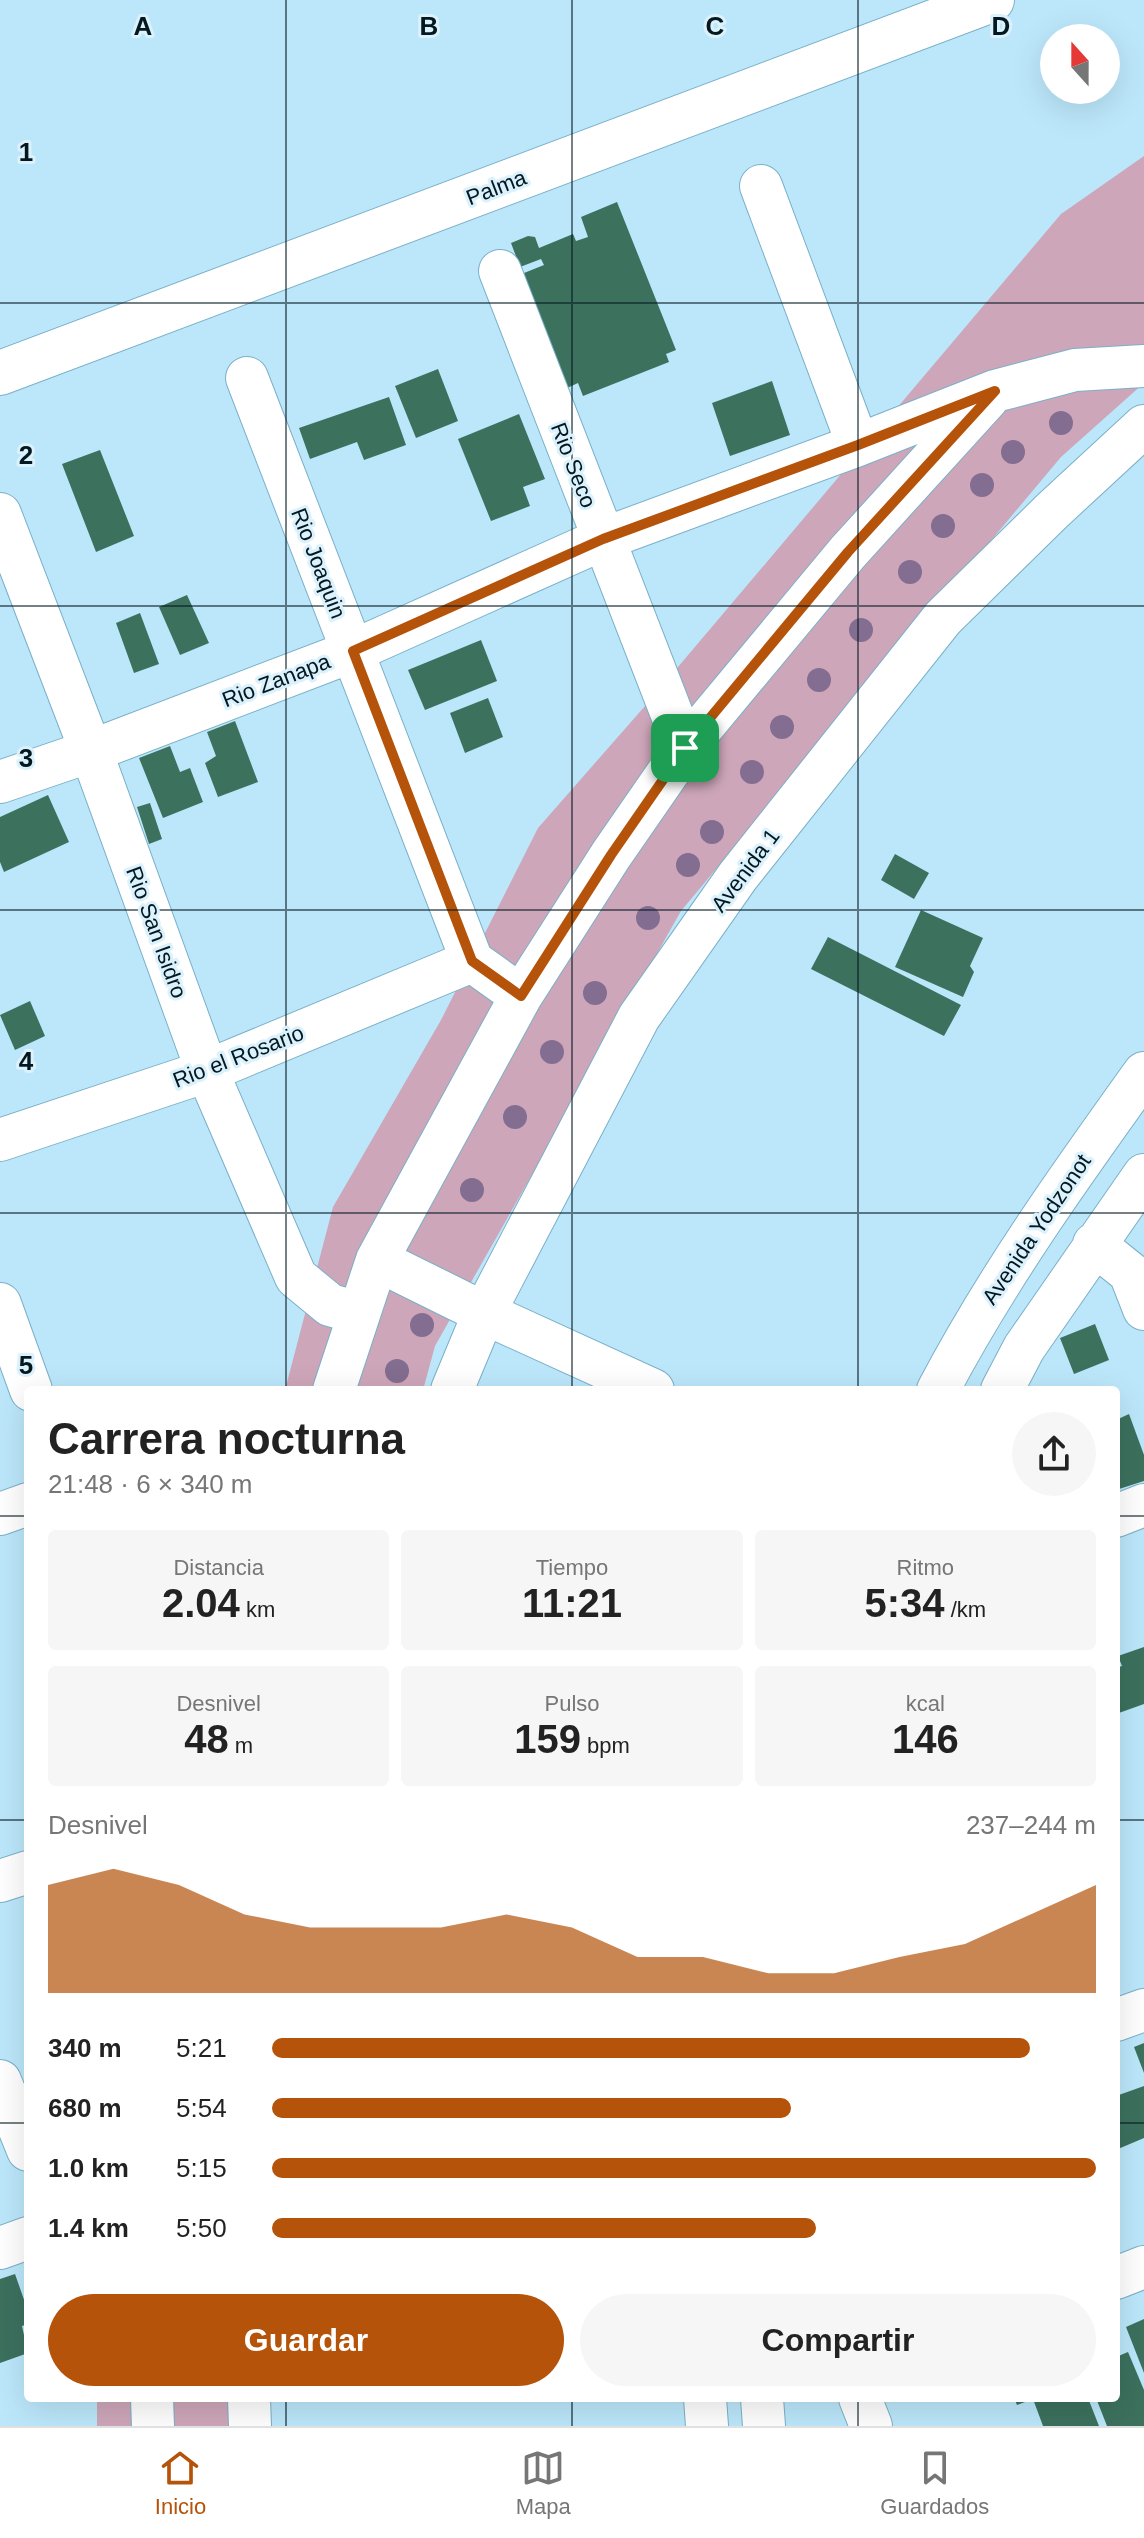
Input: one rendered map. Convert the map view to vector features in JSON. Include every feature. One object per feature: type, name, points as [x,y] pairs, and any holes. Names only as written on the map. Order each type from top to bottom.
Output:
[{"type":"street","name":"Palma","points":[[0,373],[992,0]]},
{"type":"street","points":[[761,186],[858,445]]},
{"type":"street","name":"Rio Seco","points":[[500,271],[685,748]]},
{"type":"street","name":"Rio Zanapa","points":[[0,782],[91,751],[353,651],[603,539],[995,391],[1075,370],[1144,366]]},
{"type":"street","name":"Rio Joaquin","points":[[247,378],[472,961]]},
{"type":"street","points":[[329,1386],[377,1260],[521,996],[611,855],[685,748],[848,552],[995,391]]},
{"type":"street","name":"Avenida 1","points":[[454,1386],[484,1313],[639,1017],[738,876],[943,618],[1144,426]]},
{"type":"street","name":"Rio San Isidro","points":[[0,514],[91,751],[207,1071],[296,1277],[330,1305],[359,1313]]},
{"type":"street","points":[[472,961],[521,996]]},
{"type":"street","name":"Rio el Rosario","points":[[0,1140],[207,1071],[472,961]]},
{"type":"street","name":"Avenida Yodzonot","points":[[940,1386],[967,1335],[1039,1219],[1144,1073]]},
{"type":"street","points":[[1004,1386],[1024,1348],[1144,1175]]},
{"type":"street","points":[[1094,1244],[1139,1283]]},
{"type":"street","points":[[377,1260],[644,1386]]},
{"type":"street","points":[[0,1304],[30,1386]]},
{"type":"street","points":[[0,1514],[24,1505]]},
{"type":"street","points":[[1120,1514],[1144,1505]]},
{"type":"street","points":[[0,1881],[24,1873]]},
{"type":"street","points":[[1120,2019],[1144,2010]]},
{"type":"street","points":[[0,2081],[24,2140]]},
{"type":"street","points":[[0,2248],[24,2239]]},
{"type":"street","points":[[1120,2276],[1144,2267]]},
{"type":"street","points":[[152,2402],[153,2426]]},
{"type":"street","points":[[249,2402],[250,2426]]},
{"type":"street","points":[[705,2402],[707,2426]]},
{"type":"street","points":[[762,2402],[764,2426]]},
{"type":"street","points":[[862,2402],[871,2426]]},
{"type":"shaded area","points":[[1144,156],[1144,383],[1061,457],[681,911],[435,1346],[424,1386],[286,1386],[333,1207],[441,1020],[538,828],[1061,214]]},
{"type":"shaded area","points":[[97,2402],[229,2402],[229,2426],[97,2426]]},
{"type":"building","points":[[617,202],[676,350],[666,354],[669,362],[583,396],[578,383],[565,389],[519,275],[544,265],[541,259],[520,267],[511,243],[528,236],[535,237],[539,248],[573,234],[576,241],[588,237],[581,217]]},
{"type":"building","points":[[438,369],[458,421],[416,438],[395,386]]},
{"type":"building","points":[[772,381],[790,435],[730,456],[712,403]]},
{"type":"building","points":[[389,397],[406,445],[364,460],[357,442],[310,459],[299,428]]},
{"type":"building","points":[[519,414],[545,479],[523,487],[530,506],[491,521],[458,439]]},
{"type":"building","points":[[100,450],[134,536],[96,552],[62,464]]},
{"type":"building","points":[[187,595],[209,643],[180,655],[159,607]]},
{"type":"building","points":[[140,613],[159,664],[134,673],[116,623]]},
{"type":"building","points":[[481,640],[497,681],[425,710],[408,670]]},
{"type":"building","points":[[488,698],[503,737],[465,753],[450,713]]},
{"type":"building","points":[[235,721],[258,782],[218,797],[205,763],[216,756],[207,732]]},
{"type":"building","points":[[170,746],[180,772],[190,768],[203,802],[163,818],[139,758]]},
{"type":"building","points":[[48,795],[69,842],[4,872],[0,862],[0,817]]},
{"type":"building","points":[[150,803],[162,839],[149,844],[137,807]]},
{"type":"building","points":[[895,854],[929,873],[914,899],[881,880]]},
{"type":"building","points":[[921,910],[983,938],[970,966],[974,972],[963,997],[895,967]]},
{"type":"building","points":[[828,937],[961,1005],[944,1036],[811,969]]},
{"type":"building","points":[[30,1001],[45,1036],[15,1050],[0,1015]]},
{"type":"building","points":[[1095,1324],[1109,1360],[1074,1374],[1060,1338]]},
{"type":"building","points":[[1129,1414],[1144,1455],[1144,1481],[1120,1489],[1120,1418]]},
{"type":"building","points":[[1144,1647],[1144,1704],[1120,1713],[1122,1666],[1120,1655]]},
{"type":"building","points":[[1144,2043],[1144,2073],[1134,2047]]},
{"type":"building","points":[[1144,2086],[1144,2138],[1120,2148],[1120,2095]]},
{"type":"building","points":[[15,2274],[24,2300],[24,2354],[0,2363],[0,2279]]},
{"type":"building","points":[[1144,2319],[1144,2373],[1126,2327]]},
{"type":"building","points":[[1128,2352],[1144,2390],[1144,2426],[1107,2426],[1098,2402],[1120,2402],[1120,2355]]},
{"type":"building","points":[[1034,2402],[1090,2402],[1099,2426],[1043,2426]]},
{"type":"route","points":[[995,391],[848,552],[685,748],[611,855],[521,996],[472,961],[353,651],[603,539],[995,391]]}]
